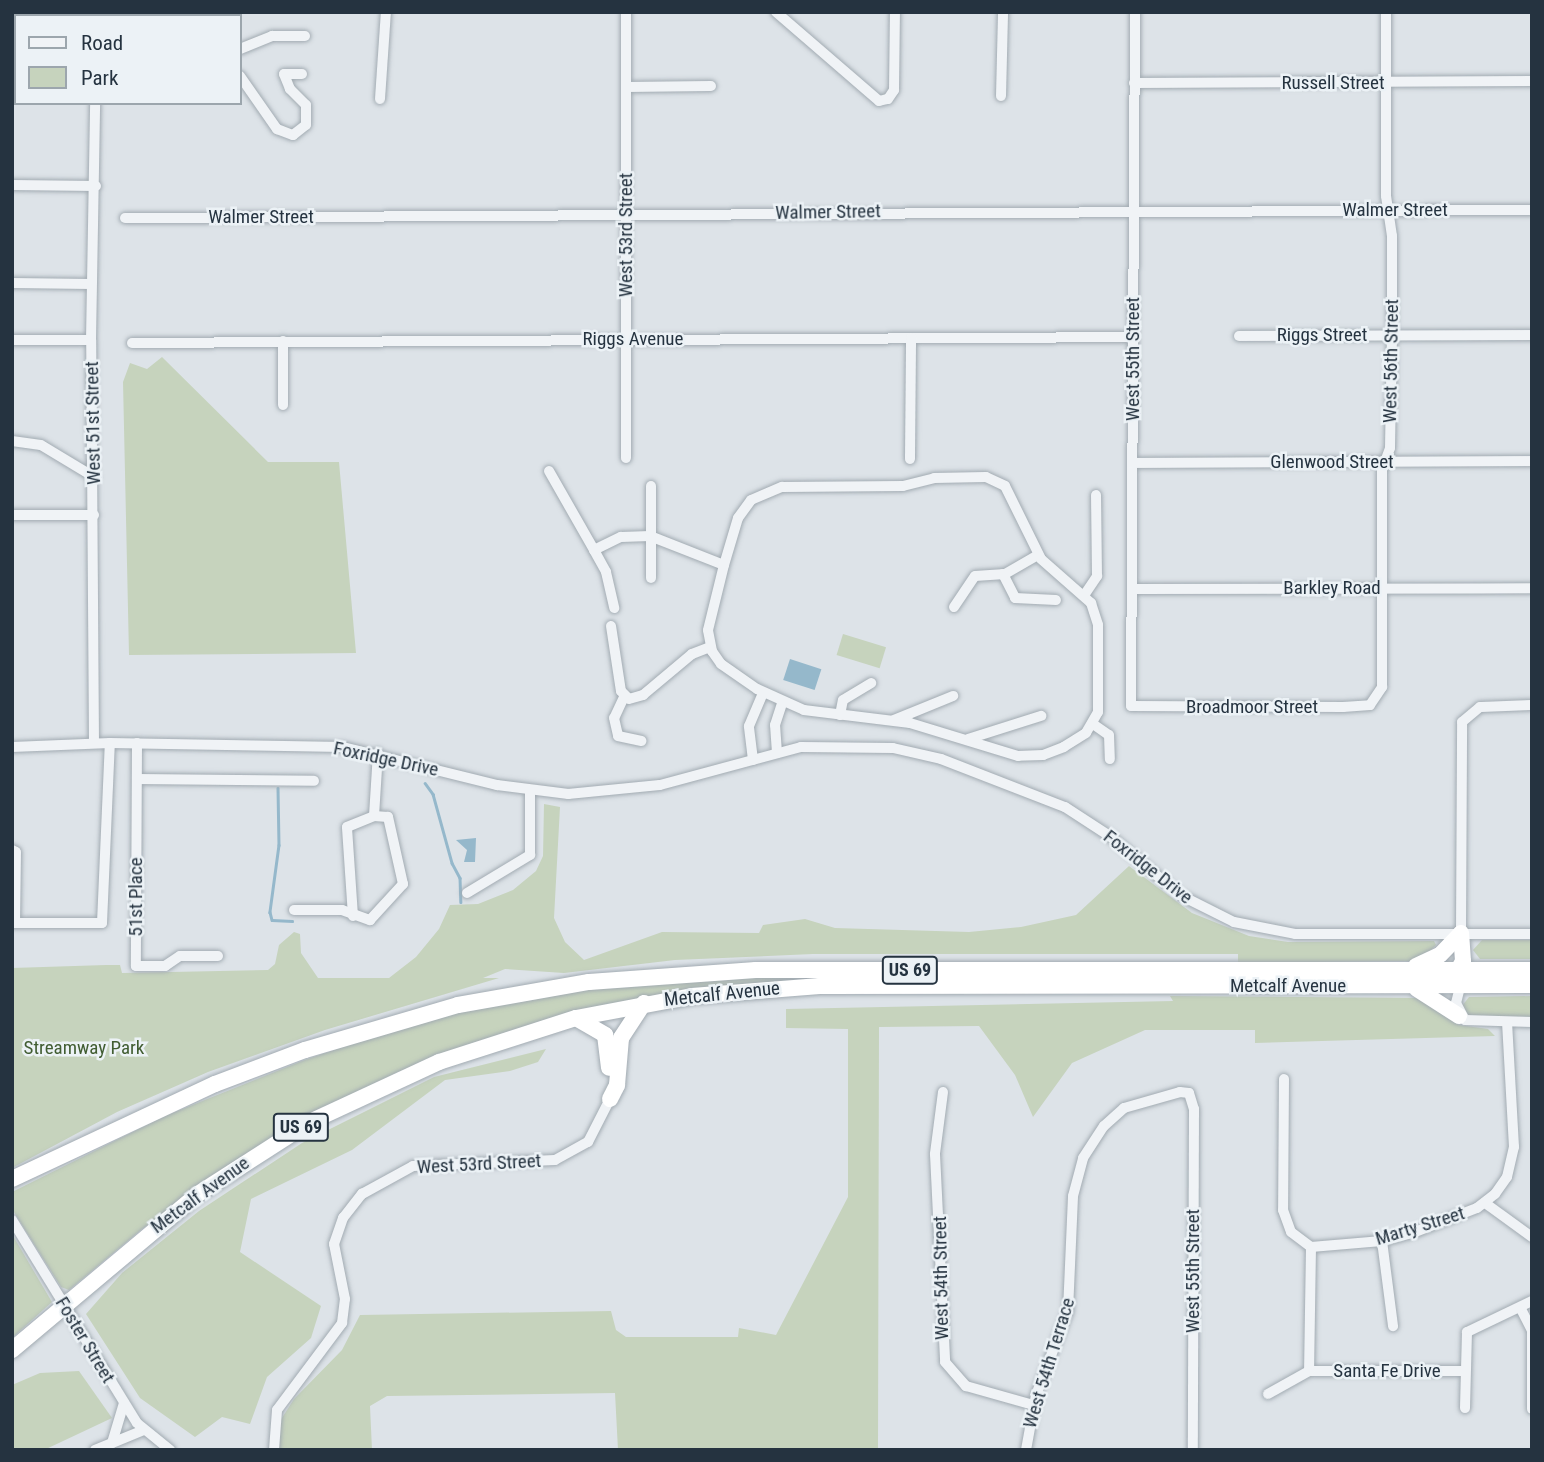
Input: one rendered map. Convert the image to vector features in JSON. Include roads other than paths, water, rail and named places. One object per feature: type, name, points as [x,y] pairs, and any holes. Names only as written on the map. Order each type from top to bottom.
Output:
[{"type":"highway","points":[[1324,986],[1385,978],[1447,977],[1462,969],[1461,933]]},
{"type":"highway","points":[[1459,1016],[1407,977],[1440,955],[1461,933]]},
{"type":"highway","name":"Metcalf Avenue","points":[[12,1350],[198,1194],[310,1122],[439,1062],[576,1018],[644,1003],[821,986],[1324,986],[1462,969],[1532,970]]},
{"type":"highway","name":"Metcalf Avenue","points":[[12,1179],[202,1089],[305,1050],[458,1005],[577,984],[757,970],[1407,977],[1460,987],[1532,985]]},
{"type":"highway","points":[[1460,987],[1480,978],[1532,978]]},
{"type":"highway","points":[[610,1099],[617,1085],[621,1038],[644,1003]]},
{"type":"highway","points":[[576,1018],[599,1028],[608,1041],[610,1099]]},
{"type":"street","points":[[380,99],[386,12]]},
{"type":"street","name":"West 53rd Street","points":[[626,12],[626,458]]},
{"type":"street","points":[[776,12],[862,90],[875,100],[887,100],[894,86],[895,12]]},
{"type":"street","points":[[1001,96],[1003,12]]},
{"type":"street","name":"West 55th Street","points":[[1131,706],[1135,12]]},
{"type":"street","name":"West 56th Street","points":[[1372,704],[1382,689],[1382,470],[1386,461],[1392,334],[1386,12]]},
{"type":"street","points":[[242,48],[272,36],[305,36]]},
{"type":"street","points":[[242,79],[276,129],[293,135],[306,125],[306,105],[290,89],[284,74],[302,74]]},
{"type":"street","name":"Russell Street","points":[[1134,83],[1532,81]]},
{"type":"street","points":[[626,87],[711,86]]},
{"type":"street","name":"West 51st Street","points":[[93,743],[94,456],[91,340],[96,105]]},
{"type":"street","points":[[12,185],[96,186]]},
{"type":"street","name":"Walmer Street","points":[[125,218],[1133,209],[1532,210]]},
{"type":"street","points":[[12,283],[92,284]]},
{"type":"street","name":"Riggs Street","points":[[1239,335],[1532,335]]},
{"type":"street","name":"Riggs Avenue","points":[[132,343],[1133,337]]},
{"type":"street","points":[[910,459],[911,338]]},
{"type":"street","points":[[12,340],[91,340]]},
{"type":"street","points":[[283,341],[284,405]]},
{"type":"street","points":[[12,442],[41,445],[94,477]]},
{"type":"street","points":[[72,464],[94,456]]},
{"type":"street","name":"Glenwood Street","points":[[1132,463],[1532,461]]},
{"type":"street","points":[[549,471],[606,572],[614,608]]},
{"type":"street","points":[[986,477],[1005,486],[1038,555],[1085,594],[1098,625],[1098,712],[1093,724],[1073,743],[1034,757],[1009,755],[968,739],[893,720],[840,715],[782,703],[721,664],[710,647],[708,630],[741,511],[765,492],[793,486],[906,486],[934,478],[986,477]]},
{"type":"street","points":[[651,486],[651,578]]},
{"type":"street","points":[[1085,594],[1097,576],[1096,495]]},
{"type":"street","points":[[12,515],[94,515]]},
{"type":"street","points":[[594,550],[621,537],[650,536],[724,565]]},
{"type":"street","points":[[954,607],[975,576],[1003,575],[1038,555]]},
{"type":"street","points":[[1003,575],[1015,598],[1056,600]]},
{"type":"street","name":"Barkley Road","points":[[1132,589],[1532,588]]},
{"type":"street","points":[[611,626],[624,697],[614,718],[618,736],[640,741]]},
{"type":"street","points":[[624,697],[639,698],[692,654],[710,647]]},
{"type":"street","points":[[840,715],[843,699],[871,683]]},
{"type":"street","points":[[753,760],[749,726],[763,693]]},
{"type":"street","points":[[893,720],[953,696]]},
{"type":"street","points":[[777,753],[775,725],[782,703]]},
{"type":"street","name":"Broadmoor Street","points":[[1131,706],[1372,704]]},
{"type":"street","points":[[1461,933],[1461,733],[1467,714],[1483,706],[1532,705]]},
{"type":"street","points":[[968,739],[1041,716]]},
{"type":"street","points":[[1093,724],[1109,735],[1110,759]]},
{"type":"street","name":"Foxridge Drive","points":[[12,747],[93,743],[298,744],[378,753],[530,790],[630,790],[807,747],[893,748],[1002,781],[1079,814],[1202,909],[1256,928],[1295,934],[1532,934]]},
{"type":"street","points":[[12,850],[16,852],[14,923],[102,923],[110,743]]},
{"type":"street","name":"51st Place","points":[[137,743],[136,966],[165,966],[180,956],[218,956]]},
{"type":"street","points":[[374,816],[378,753]]},
{"type":"street","points":[[137,779],[314,781]]},
{"type":"street","points":[[467,893],[530,855],[530,790]]},
{"type":"street","points":[[294,910],[342,910],[353,916],[370,920],[404,880],[388,833],[388,817],[374,816],[347,827],[353,916]]},
{"type":"street","points":[[1460,987],[1459,1016],[1477,1023],[1532,1022]]},
{"type":"street","points":[[1507,1022],[1513,1158],[1507,1177],[1485,1203],[1532,1237]]},
{"type":"street","points":[[1268,1394],[1309,1371],[1311,1247],[1291,1232],[1283,1210],[1284,1079]]},
{"type":"street","name":"West 54th Street","points":[[943,1092],[936,1153],[945,1362],[966,1385],[1033,1405]]},
{"type":"street","name":"West 55th Street","points":[[1189,1093],[1194,1109],[1193,1450]]},
{"type":"street","name":"West 54th Terrace","points":[[1026,1450],[1033,1405],[1068,1311],[1073,1196],[1083,1158],[1104,1126],[1124,1108],[1189,1093]]},
{"type":"street","name":"West 53rd Street","points":[[274,1450],[277,1410],[342,1323],[345,1299],[334,1244],[343,1218],[362,1194],[413,1166],[555,1160],[588,1142],[610,1099]]},
{"type":"street","name":"Marty Street","points":[[1311,1247],[1382,1241],[1485,1203]]},
{"type":"street","name":"Foster Street","points":[[12,1220],[124,1403],[144,1430],[170,1450]]},
{"type":"street","points":[[1382,1241],[1393,1326]]},
{"type":"street","points":[[1465,1408],[1467,1332],[1528,1302],[1532,1331],[1532,1409]]},
{"type":"street","name":"Santa Fe Drive","points":[[1309,1371],[1465,1371]]},
{"type":"street","points":[[112,1443],[124,1403]]},
{"type":"street","points":[[95,1450],[144,1430]]},
{"type":"water","points":[[790,659],[821,669],[815,690],[783,680]]},
{"type":"water","points":[[476,838],[475,862],[464,862],[467,850],[456,840]]},
{"type":"waterway","points":[[425,783],[433,794],[452,863],[460,878],[461,902]]},
{"type":"waterway","points":[[278,788],[279,845],[270,912],[272,920],[292,921]]},
{"type":"park label","name":"Streamway Park","points":[[84,1048]]}]
